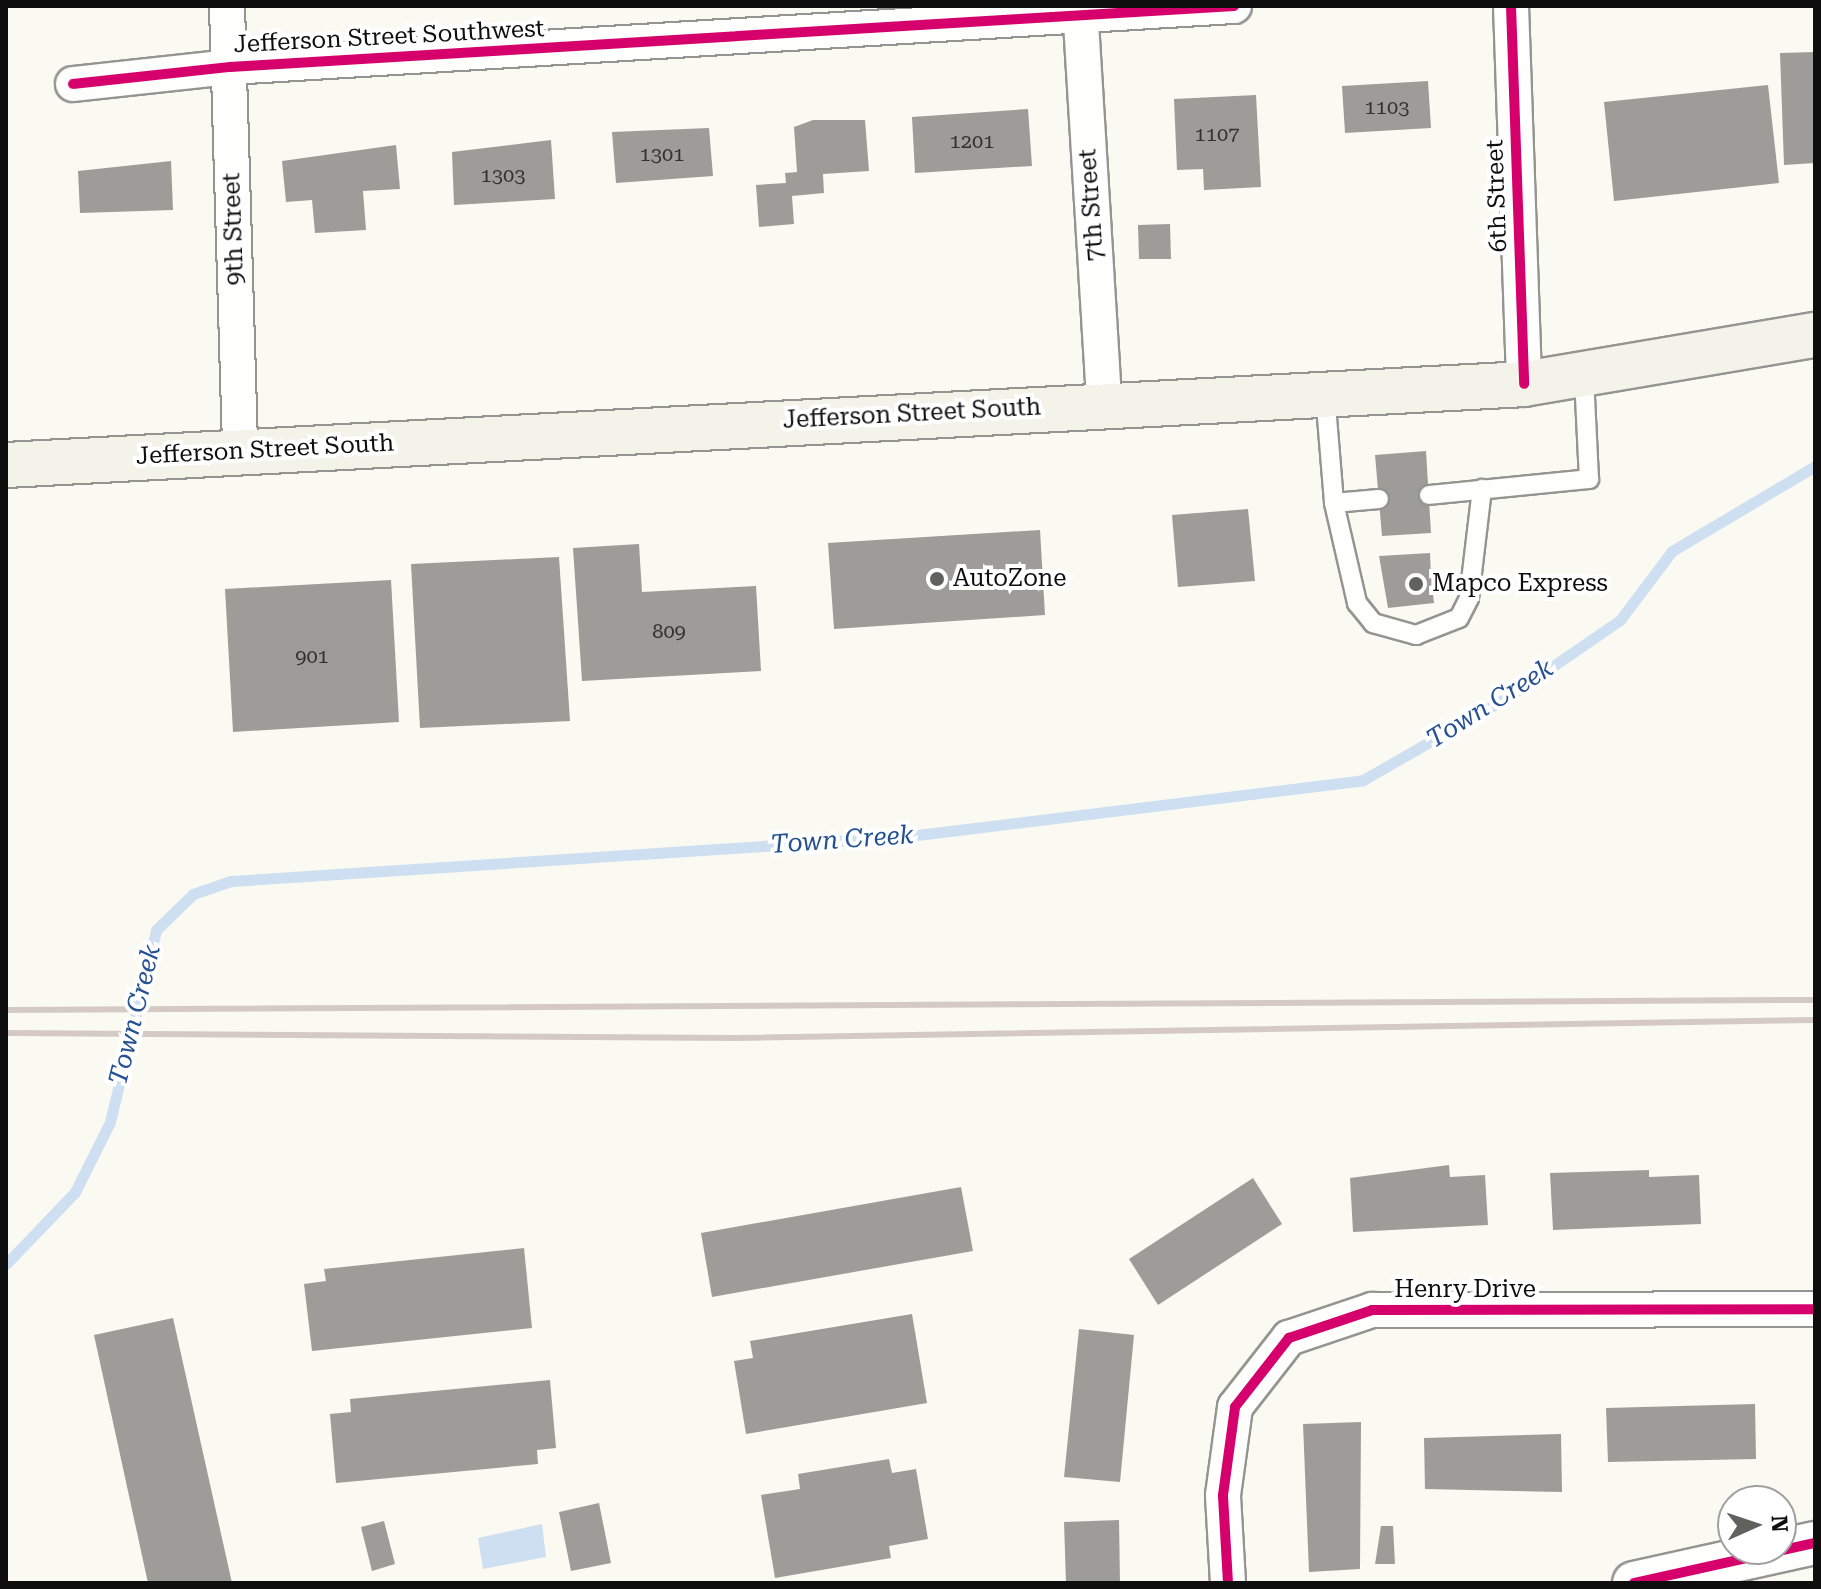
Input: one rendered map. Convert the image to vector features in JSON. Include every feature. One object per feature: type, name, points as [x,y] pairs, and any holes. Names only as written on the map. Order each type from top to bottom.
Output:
[{"type":"main road","name":"Jefferson Street South","points":[[6,465],[1104,403],[1524,384],[1815,335]]},
{"type":"street","name":"9th Street","points":[[227,6],[240,452]]},
{"type":"street","name":"Jefferson Street Southwest","points":[[73,84],[230,67],[1080,11],[1234,6]]},
{"type":"street","name":"6th Street","points":[[1511,6],[1524,384]]},
{"type":"street","name":"7th Street","points":[[1080,11],[1104,403]]},
{"type":"street","name":"Henry Drive","points":[[1228,1583],[1223,1495],[1235,1407],[1289,1338],[1372,1310],[1815,1309]]},
{"type":"street","points":[[1634,1583],[1815,1543]]},
{"type":"lane","points":[[1429,495],[1589,479],[1584,375]]},
{"type":"lane","points":[[1325,393],[1334,503],[1357,603],[1373,623],[1416,635],[1459,618],[1469,598],[1482,489]]},
{"type":"lane","points":[[1334,503],[1379,499]]},
{"type":"water","points":[[542,1524],[546,1557],[483,1569],[478,1538]]},
{"type":"building","points":[[1815,52],[1815,163],[1784,165],[1780,53]]},
{"type":"building","points":[[1428,81],[1431,128],[1345,133],[1342,86]]},
{"type":"building","points":[[1768,85],[1779,183],[1614,201],[1604,102]]},
{"type":"building","points":[[1256,95],[1261,187],[1204,190],[1203,169],[1177,170],[1174,99]]},
{"type":"building","points":[[1028,109],[1032,166],[915,173],[912,117]]},
{"type":"building","points":[[813,120],[865,120],[869,171],[823,174],[824,193],[792,196],[794,224],[759,227],[756,185],[786,183],[785,173],[797,172],[794,127]]},
{"type":"building","points":[[709,128],[713,176],[616,183],[612,132]]},
{"type":"building","points":[[551,140],[555,199],[454,205],[452,152]]},
{"type":"building","points":[[396,145],[400,189],[363,191],[366,230],[315,233],[312,200],[286,202],[282,161]]},
{"type":"building","points":[[171,161],[173,210],[80,213],[78,171]]},
{"type":"building","points":[[1170,224],[1171,259],[1139,259],[1138,225]]},
{"type":"building","points":[[1426,451],[1431,533],[1382,536],[1375,455]]},
{"type":"building","points":[[1248,509],[1255,581],[1178,587],[1172,515]]},
{"type":"building","name":"AutoZone","points":[[1040,530],[1045,615],[834,629],[828,543]]},
{"type":"building","points":[[639,544],[642,592],[756,586],[761,671],[582,681],[573,548]]},
{"type":"building","name":"Mapco Express","points":[[1430,553],[1431,578],[1451,576],[1452,590],[1433,594],[1434,603],[1388,608],[1379,556]]},
{"type":"building","points":[[559,557],[570,721],[420,728],[411,564]]},
{"type":"building","points":[[391,580],[399,722],[233,732],[225,589]]},
{"type":"building","points":[[1449,1165],[1450,1177],[1485,1175],[1488,1225],[1353,1232],[1350,1178]]},
{"type":"building","points":[[1649,1170],[1649,1177],[1699,1175],[1701,1224],[1553,1230],[1550,1173]]},
{"type":"building","points":[[1253,1178],[1282,1224],[1158,1305],[1129,1259]]},
{"type":"building","points":[[961,1187],[973,1251],[712,1297],[701,1233]]},
{"type":"building","points":[[524,1248],[532,1328],[312,1351],[304,1284],[326,1281],[324,1269]]},
{"type":"building","points":[[912,1314],[927,1403],[746,1434],[734,1361],[753,1358],[750,1341]]},
{"type":"building","points":[[173,1318],[232,1583],[148,1583],[94,1335]]},
{"type":"building","points":[[1079,1329],[1134,1335],[1120,1482],[1064,1477]]},
{"type":"building","points":[[550,1380],[556,1448],[537,1450],[538,1464],[336,1483],[330,1414],[351,1412],[350,1399]]},
{"type":"building","points":[[1755,1404],[1756,1459],[1608,1462],[1606,1408]]},
{"type":"building","points":[[1361,1422],[1360,1569],[1309,1572],[1303,1424]]},
{"type":"building","points":[[1561,1434],[1562,1492],[1425,1489],[1424,1438]]},
{"type":"building","points":[[889,1459],[892,1473],[916,1469],[928,1539],[889,1546],[891,1558],[775,1578],[761,1495],[800,1489],[798,1474]]},
{"type":"building","points":[[599,1503],[611,1563],[571,1571],[559,1512]]},
{"type":"building","points":[[1119,1520],[1120,1583],[1066,1583],[1064,1522]]},
{"type":"building","points":[[384,1521],[395,1564],[372,1571],[361,1527]]},
{"type":"building","points":[[1381,1526],[1393,1526],[1395,1564],[1375,1564]]},
{"type":"waterway","name":"Town Creek","points":[[6,1264],[75,1192],[110,1122],[156,930],[193,894],[231,881],[901,837],[1363,780],[1508,697],[1620,620],[1672,551],[1815,466]]},
{"type":"railway","points":[[6,1010],[1815,1000]]},
{"type":"railway","points":[[6,1033],[736,1038],[1815,1020]]},
{"type":"cycle path","points":[[73,84],[230,67],[1234,6]]},
{"type":"cycle path","points":[[1511,6],[1524,384]]},
{"type":"cycle path","points":[[1228,1583],[1223,1495],[1235,1407],[1289,1338],[1372,1310],[1815,1309]]},
{"type":"cycle path","points":[[1634,1583],[1815,1543]]},
{"type":"place","name":"AutoZone","points":[[937,579]]},
{"type":"place","name":"Mapco Express","points":[[1416,584]]}]
